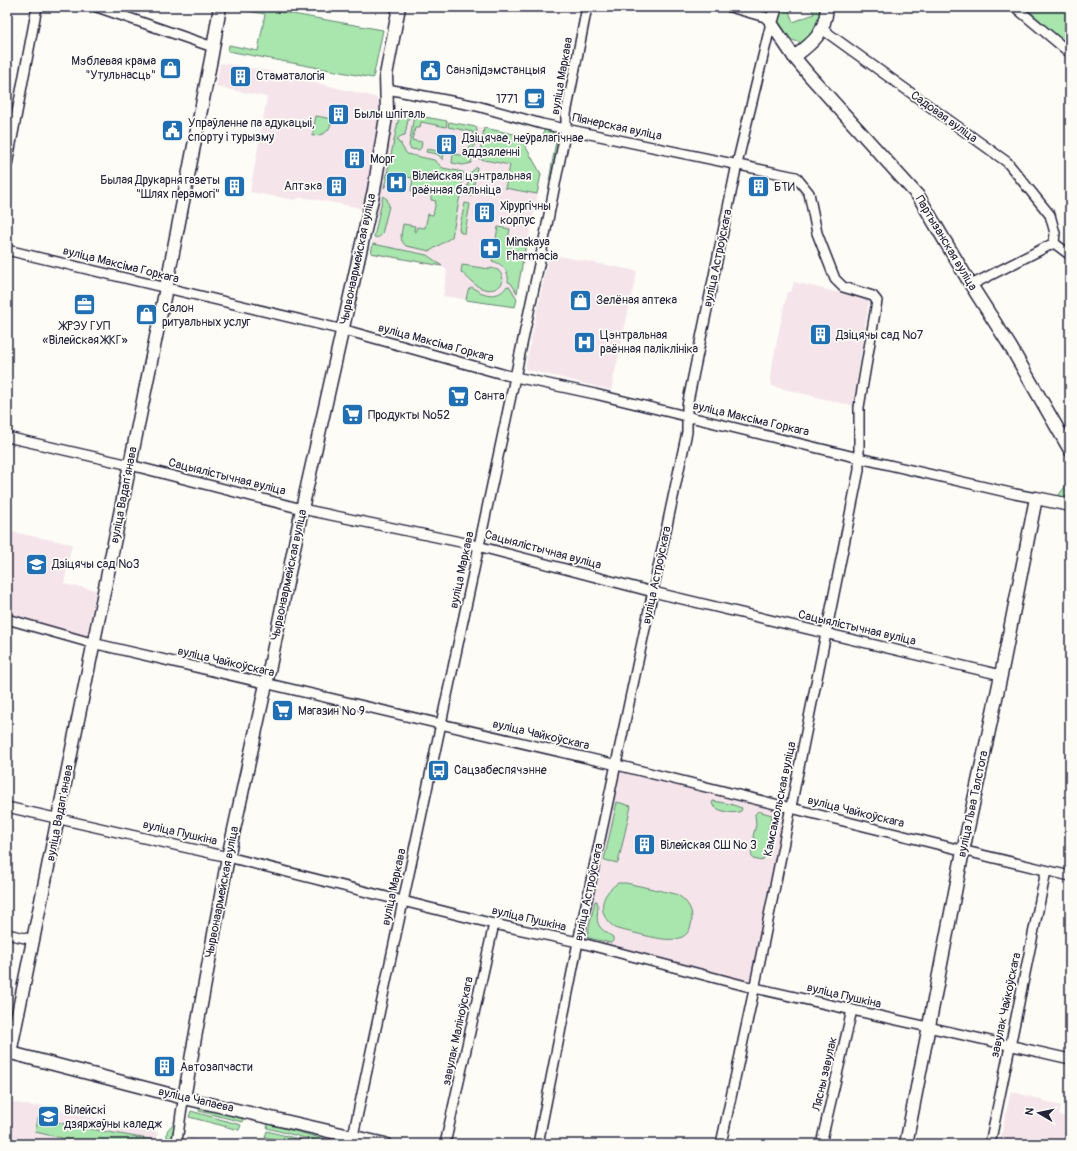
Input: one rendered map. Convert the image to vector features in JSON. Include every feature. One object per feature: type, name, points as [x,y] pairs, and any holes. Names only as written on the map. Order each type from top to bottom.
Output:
[{"type":"main road","name":"вуліца Вадапʼянава","points":[[9,1052],[59,819],[166,288],[220,7]]},
{"type":"main road","name":"Чырвонаармейская вуліца","points":[[184,1098],[228,857],[302,509],[374,190],[387,111],[386,76],[400,7]]},
{"type":"main road","name":"вуліца Астроўскага","points":[[771,23],[776,7]]},
{"type":"main road","points":[[794,57],[810,45],[822,29],[827,7]]},
{"type":"main road","name":"Партызанская вуліца","points":[[771,23],[794,57],[918,197],[1010,346],[1070,450]]},
{"type":"main road","points":[[1036,498],[1070,506]]},
{"type":"main road","name":"вуліца Льва Талстога","points":[[906,1144],[963,851],[1002,675],[1036,498]]},
{"type":"main road","name":"вуліца Чапаева","points":[[9,1052],[184,1098],[385,1144]]},
{"type":"street","points":[[7,165],[37,7]]},
{"type":"street","points":[[97,7],[213,48]]},
{"type":"street","name":"вуліца Маркава","points":[[353,1136],[540,260],[566,129],[566,114],[587,7]]},
{"type":"street","name":"Партызанская вуліца","points":[[730,7],[765,17],[771,23]]},
{"type":"street","points":[[1015,7],[1070,53]]},
{"type":"street","name":"вуліца Астроўскага","points":[[538,1144],[578,942],[687,432],[687,406],[737,164],[771,23]]},
{"type":"street","name":"Садовая вуліца","points":[[822,29],[1007,162],[1050,215],[1055,233],[1054,243]]},
{"type":"street","name":"Піянерская вуліца","points":[[387,89],[477,106],[542,124],[796,177],[809,193],[817,232],[835,279],[843,287],[874,296],[877,301],[859,407],[859,458]]},
{"type":"street","points":[[971,285],[1054,243],[1070,255]]},
{"type":"street","name":"вуліца Максіма Горкага","points":[[7,250],[343,330],[515,377],[595,394],[859,458],[1036,498]]},
{"type":"street","name":"Сацыялістычная вуліца","points":[[7,437],[130,465],[302,509],[479,546],[653,592],[1002,675]]},
{"type":"street","name":"Камсамольская вуліца","points":[[721,1144],[859,470],[859,458]]},
{"type":"street","name":"вуліца Чайкоўскага","points":[[7,619],[94,644],[616,765],[1070,876]]},
{"type":"street","name":"вуліца Пушкіна","points":[[7,807],[228,857],[494,924],[578,942],[754,987],[1070,1059]]},
{"type":"street","name":"завулак Чайкоўскага","points":[[990,1144],[1009,1045],[1046,871]]},
{"type":"street","name":"завулак Маліноўскага","points":[[445,1144],[494,924]]},
{"type":"street","points":[[7,934],[34,940]]},
{"type":"street","name":"Лясны завулак","points":[[821,1144],[852,1010]]},
{"type":"street","name":"Чырвонаармейская вуліца","points":[[176,1144],[184,1098]]},
{"type":"shaded area","name":"Вілейская цэнтральная раённая бальніца","points":[[220,63],[264,70],[375,97],[398,112],[519,135],[542,174],[515,307],[443,296],[447,271],[443,267],[370,254],[378,215],[356,207],[302,197],[295,200],[250,192],[267,97],[216,87]]},
{"type":"shaded area","points":[[549,254],[637,271],[611,390],[525,369]]},
{"type":"shaded area","points":[[794,282],[869,300],[853,406],[772,386],[772,366],[787,292],[791,292]]},
{"type":"shaded area","name":"Дзіцячы сад №3","points":[[7,531],[72,544],[64,584],[96,590],[87,636],[7,616]]},
{"type":"shaded area","points":[[619,769],[785,811],[751,982],[581,941]]},
{"type":"shaded area","points":[[1011,1091],[1061,1106],[1059,1115],[1070,1118],[1070,1144],[999,1144]]},
{"type":"shaded area","name":"Вілейскі дзяржаўны каледж","points":[[11,1102],[37,1107],[37,1105],[158,1132],[156,1144],[7,1144],[7,1126]]},
{"type":"shaded area","points":[[190,1138],[206,1142],[215,1144],[188,1144]]},
{"type":"green space","points":[[236,7],[253,7],[383,30],[373,78],[228,51],[229,45],[258,51],[265,14],[236,9]]},
{"type":"green space","points":[[780,7],[798,7],[789,11],[793,22],[814,14],[811,7],[825,7],[820,27],[802,43],[792,40],[776,24]]},
{"type":"green space","points":[[1025,7],[1070,7],[1070,47],[1065,43]]},
{"type":"green space","points":[[400,112],[409,115],[405,135],[397,139],[399,143],[402,144],[401,145],[407,154],[434,160],[443,168],[463,172],[464,175],[452,237],[430,251],[406,246],[401,239],[401,233],[403,224],[415,226],[414,231],[416,232],[417,227],[425,228],[428,214],[433,215],[436,201],[431,200],[431,195],[411,191],[413,178],[389,174],[384,188]]},
{"type":"green space","points":[[414,115],[447,121],[446,127],[421,122],[420,128],[415,128],[412,140],[422,142],[419,150],[411,149],[409,146]]},
{"type":"green space","points":[[316,116],[332,119],[330,127],[326,132],[321,135],[312,136]]},
{"type":"green space","points":[[449,122],[476,127],[477,130],[471,163],[463,165],[452,163],[453,154],[468,156],[473,132],[448,127]]},
{"type":"green space","points":[[484,128],[519,135],[541,174],[537,194],[505,188],[510,165],[479,159]]},
{"type":"green space","points":[[544,130],[554,134],[553,142],[543,139]]},
{"type":"green space","points":[[556,141],[559,142],[551,180],[549,181]]},
{"type":"green space","points":[[427,149],[444,152],[443,160],[437,154],[426,152]]},
{"type":"green space","points":[[477,167],[472,196],[466,195],[470,173]]},
{"type":"green space","points":[[383,196],[387,199],[389,206],[382,234],[379,237],[374,237]]},
{"type":"green space","points":[[465,203],[470,204],[465,233],[461,233],[459,229]]},
{"type":"green space","points":[[498,227],[510,229],[508,239],[526,243],[517,293],[511,283],[508,282],[508,274],[504,268],[492,261]]},
{"type":"green space","points":[[373,244],[427,255],[442,266],[371,253]]},
{"type":"green space","points":[[462,265],[498,270],[502,275],[502,283],[500,286],[491,290],[481,288],[461,272]]},
{"type":"green space","points":[[507,286],[510,287],[517,299],[515,307],[466,300],[468,290],[472,287],[485,294],[495,295],[504,290]]},
{"type":"green space","points":[[1070,480],[1070,498],[1058,496]]},
{"type":"green space","points":[[713,801],[742,808],[741,811],[734,813],[725,812],[717,809],[712,804]]},
{"type":"green space","points":[[617,802],[631,806],[618,863],[604,860]]},
{"type":"green space","points":[[758,811],[772,815],[769,825],[766,850],[762,861],[753,859],[751,854],[755,839],[753,836],[756,825],[755,814]]},
{"type":"green space","points":[[618,883],[626,883],[676,894],[685,901],[691,910],[691,927],[682,937],[676,939],[654,938],[617,929],[610,924],[606,918],[602,906],[607,893]]},
{"type":"green space","points":[[595,901],[597,901],[598,904],[598,924],[603,930],[613,937],[613,941],[611,943],[589,938],[587,936]]},
{"type":"green space","points":[[200,1107],[243,1118],[242,1122],[199,1111]]},
{"type":"green space","points":[[191,1111],[241,1125],[239,1130],[189,1117]]},
{"type":"green space","points":[[38,1118],[79,1127],[154,1140],[154,1144],[89,1144],[35,1132]]},
{"type":"green space","points":[[268,1124],[344,1144],[328,1144],[267,1128]]},
{"type":"green space","points":[[173,1125],[175,1126],[174,1137],[171,1139],[167,1137],[167,1131]]},
{"type":"green space","points":[[267,1131],[318,1144],[293,1144],[265,1137]]},
{"type":"place","name":"Мэблевая крама \"Утульнасць\"","points":[[171,68]]},
{"type":"place","name":"Санэпідэмстанцыя","points":[[430,70]]},
{"type":"place","name":"Стаматалогія","points":[[240,76]]},
{"type":"place","name":"1771","points":[[534,99]]},
{"type":"place","name":"Былы шпіталь","points":[[339,114]]},
{"type":"place","name":"Упраўленне па адукацыі, спорту і турызму","points":[[172,130]]},
{"type":"place","name":"Дзіцячае, неўралагічнае аддзяленні","points":[[446,145]]},
{"type":"place","name":"Морг","points":[[355,159]]},
{"type":"place","name":"Вілейская цэнтральная раённая бальніца","points":[[396,183]]},
{"type":"place","name":"Аптэка","points":[[337,186]]},
{"type":"place","name":"Былая Друкарня газеты \"Шлях перамогі\"","points":[[235,187]]},
{"type":"place","name":"БТИ","points":[[759,187]]},
{"type":"place","name":"Хірургічны корпус","points":[[485,213]]},
{"type":"place","name":"Minskaya Pharmacia","points":[[491,249]]},
{"type":"place","name":"Зелёная аптека","points":[[580,300]]},
{"type":"place","name":"ЖРЭУ ГУП «Вілейская ЖКГ»","points":[[85,305]]},
{"type":"place","name":"Салон ритуальных услуг","points":[[147,315]]},
{"type":"place","name":"Дзіцячы сад №7","points":[[820,335]]},
{"type":"place","name":"Цэнтральная раённая паліклініка","points":[[584,342]]},
{"type":"place","name":"Санта","points":[[458,396]]},
{"type":"place","name":"Продукты №52","points":[[353,415]]},
{"type":"place","name":"Дзіцячы сад №3","points":[[37,564]]},
{"type":"place","name":"Магазин № 9","points":[[282,711]]},
{"type":"place","name":"Сацзабеспячэнне","points":[[439,770]]},
{"type":"place","name":"Вілейская СШ № 3","points":[[644,845]]},
{"type":"place","name":"Автозапчасти","points":[[165,1067]]},
{"type":"place","name":"Вілейскі дзяржаўны каледж","points":[[49,1117]]}]
